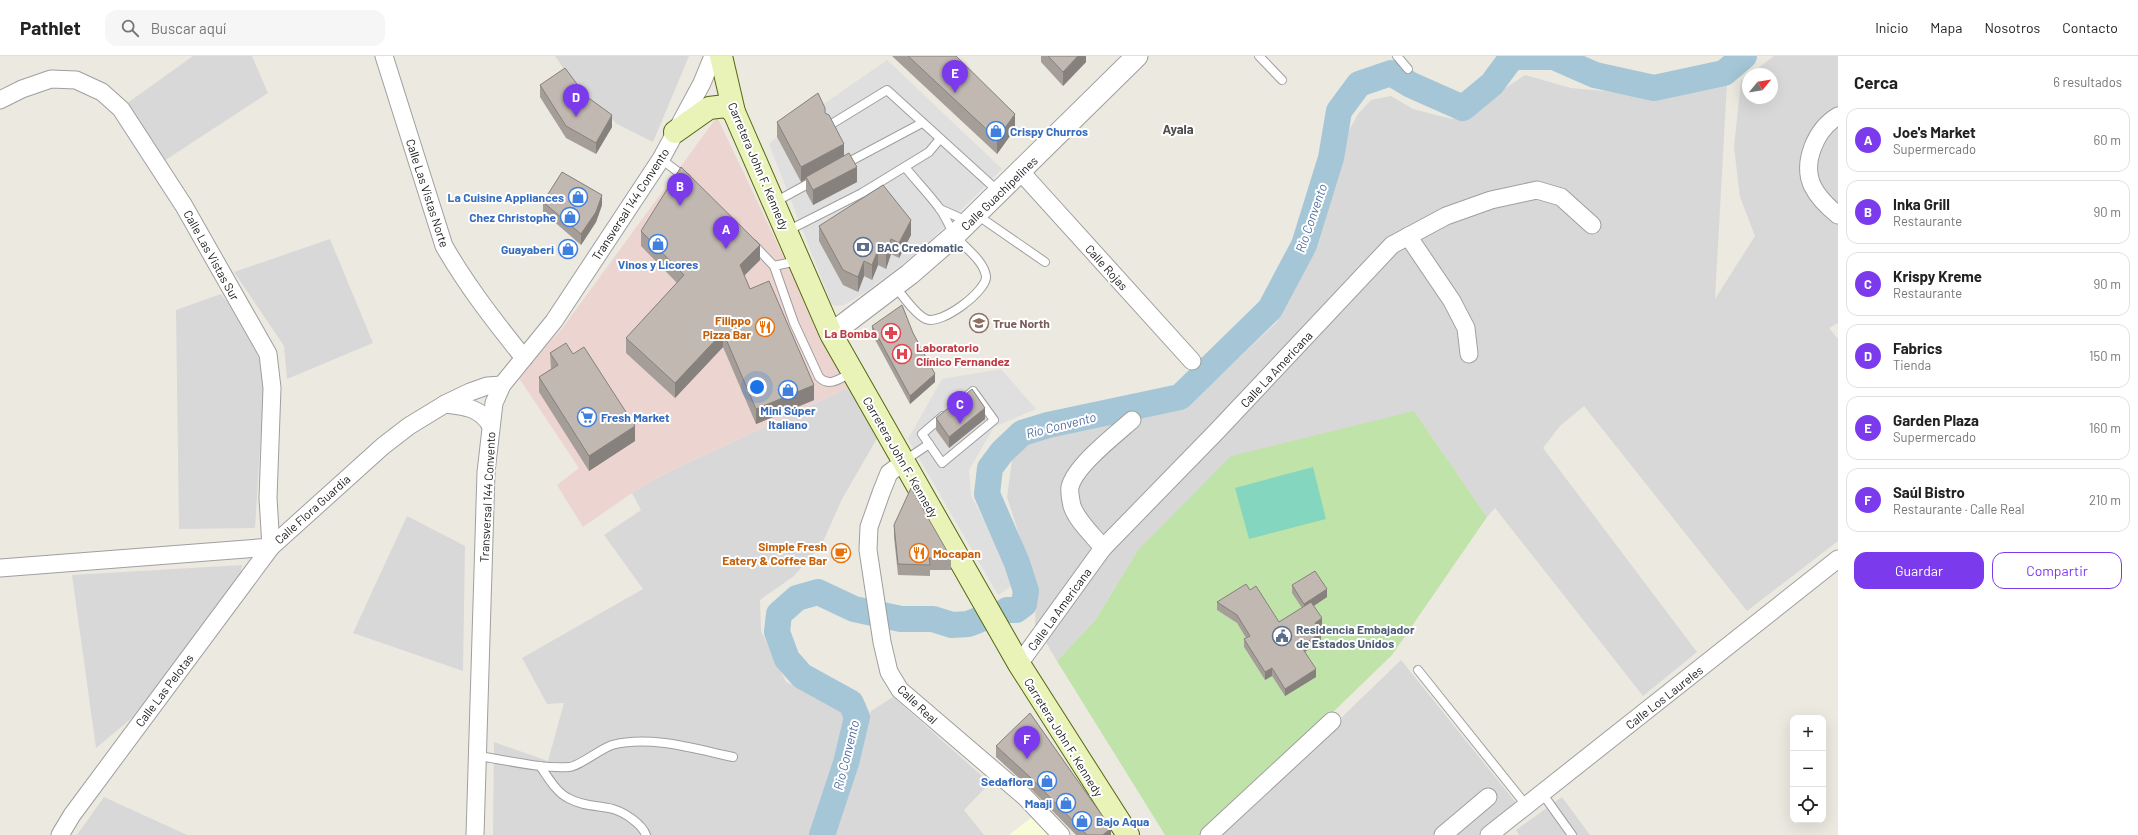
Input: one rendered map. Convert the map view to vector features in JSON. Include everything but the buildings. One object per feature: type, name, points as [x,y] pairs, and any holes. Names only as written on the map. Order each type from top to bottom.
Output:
[{"type":"main road","name":"Carretera John F. Kennedy","points":[[721,56],[734,112],[775,202],[798,261],[831,334],[1019,664],[1128,835]]},
{"type":"main road","points":[[675,132],[709,108],[726,106],[734,112]]},
{"type":"street","name":"Calle Las Vistas Norte","points":[[384,56],[444,246],[463,276],[524,358]]},
{"type":"street","name":"Transversal 144 Convento","points":[[475,835],[486,472],[494,403],[502,384],[554,321],[661,159],[702,83],[713,56]]},
{"type":"street","name":"Calle Guachipelines","points":[[831,334],[895,286],[967,224],[1137,56]]},
{"type":"street","name":"Calle Las Vistas Sur","points":[[0,100],[22,89],[51,79],[76,80],[102,92],[121,109],[184,206],[268,354],[272,388],[268,498],[271,547]]},
{"type":"street","points":[[1838,116],[1832,120],[1817,137],[1809,160],[1812,186],[1824,205],[1838,215]]},
{"type":"street","name":"Calle Rojas","points":[[1021,172],[1192,362]]},
{"type":"street","name":"Calle La Americana","points":[[1019,664],[1103,548],[1217,431],[1392,245],[1446,216],[1491,200],[1537,190],[1561,197],[1592,225]]},
{"type":"street","points":[[1408,236],[1452,301],[1466,328],[1469,354]]},
{"type":"street","name":"Calle Flora Guardia","points":[[0,568],[271,547],[383,446],[409,426],[446,404],[487,386],[502,384]]},
{"type":"street","points":[[446,404],[477,410],[487,418],[491,426]]},
{"type":"street","points":[[1103,548],[1081,521],[1072,506],[1069,488],[1076,475],[1096,452],[1132,420]]},
{"type":"street","name":"Calle Real","points":[[904,462],[890,473],[869,526],[868,550],[882,642],[889,672],[900,690],[1025,797],[1061,835]]},
{"type":"street","name":"Calle Las Pelotas","points":[[60,835],[72,815],[271,547]]},
{"type":"street","name":"Calle Los Laureles","points":[[1489,835],[1838,560]]},
{"type":"street","points":[[1209,835],[1332,721]]},
{"type":"street","points":[[1443,835],[1488,797]]},
{"type":"lane","points":[[1259,56],[1282,80]]},
{"type":"lane","points":[[1397,56],[1408,68]]},
{"type":"lane","points":[[830,125],[887,90],[940,140],[1000,193]]},
{"type":"lane","points":[[838,168],[922,123]]},
{"type":"lane","points":[[786,231],[862,193],[929,152],[940,140]]},
{"type":"lane","points":[[661,159],[692,184]]},
{"type":"lane","points":[[904,167],[940,209],[967,224],[1045,262]]},
{"type":"lane","points":[[775,202],[824,176]]},
{"type":"lane","points":[[895,286],[911,306],[926,320],[937,320],[952,313],[968,301],[984,283],[986,277],[967,224],[940,209]]},
{"type":"lane","points":[[749,240],[774,266],[794,323],[819,377],[823,382],[828,383],[836,381],[853,372]]},
{"type":"lane","points":[[774,266],[798,261]]},
{"type":"lane","points":[[973,391],[994,420],[942,463],[929,444],[922,434],[973,391]]},
{"type":"lane","points":[[904,462],[929,444]]},
{"type":"lane","points":[[1418,670],[1526,805]]},
{"type":"lane","points":[[478,756],[540,766],[571,767],[599,751],[633,741],[682,746],[733,757]]},
{"type":"lane","points":[[540,766],[552,783],[567,798],[596,808],[613,809],[628,817],[644,830],[646,835]]},
{"type":"lane","points":[[1542,793],[1572,835]]},
{"type":"shaded area","points":[[193,56],[252,56],[268,93],[164,161],[126,104]]},
{"type":"shaded area","points":[[555,56],[689,56],[653,142],[617,124],[572,81]]},
{"type":"shaded area","points":[[1774,56],[1838,56],[1838,323],[1829,328],[1838,339],[1838,541],[1747,611],[1584,406],[1560,426],[1543,448],[1697,652],[1643,696],[1495,508],[1487,517],[1414,411],[1138,550],[1096,619],[1057,661],[1035,624],[1036,587],[1007,497],[1012,460],[1030,443],[1076,429],[1181,405],[1206,389],[1277,322],[1315,246],[1346,136],[1358,114],[1371,100],[1391,96],[1413,109],[1452,119],[1475,113],[1501,91],[1525,75],[1571,88],[1660,96],[1727,83],[1715,299],[1755,236],[1740,197],[1734,147],[1741,81],[1742,80],[1742,104],[1778,104],[1778,68],[1758,68]]},
{"type":"shaded area","points":[[887,60],[1002,169],[920,251],[864,293],[844,305],[835,306],[831,303],[769,144],[777,137],[813,205],[856,182],[818,108]]},
{"type":"shaded area","points":[[717,117],[789,268],[850,387],[664,474],[632,493],[583,527],[557,485],[579,468],[517,375],[561,330]]},
{"type":"shaded area","points":[[330,239],[373,343],[287,379],[284,346],[234,272]]},
{"type":"shaded area","points":[[221,294],[234,311],[259,358],[264,382],[255,528],[179,529],[176,310]]},
{"type":"shaded area","points":[[1001,369],[1036,409],[994,427],[969,470],[971,496],[1018,582],[998,595],[908,439],[942,379]]},
{"type":"shaded area","points":[[850,387],[879,435],[842,499],[822,544],[794,576],[760,600],[761,631],[786,682],[845,709],[849,721],[811,835],[493,835],[494,742],[548,761],[564,703],[547,704],[522,658],[643,589],[604,535],[641,510],[632,493],[664,474]]},
{"type":"shaded area","points":[[407,516],[465,546],[463,671],[353,633]]},
{"type":"shaded area","points":[[242,565],[239,581],[139,712],[96,748],[72,575]]},
{"type":"shaded area","points":[[1401,660],[1517,804],[1478,835],[1220,835]]},
{"type":"shaded area","points":[[893,697],[990,783],[964,810],[984,835],[831,835],[871,711]]},
{"type":"shaded area","points":[[104,797],[187,835],[77,835]]},
{"type":"shaded area","points":[[1562,797],[1590,835],[1519,835],[1516,830]]},
{"type":"shaded area","points":[[1036,814],[1055,835],[1009,835]]},
{"type":"green space","points":[[1414,411],[1487,517],[1392,655],[1206,835],[1165,835],[1057,661],[1096,619],[1138,550],[1231,456]],"holes":[[[1315,579],[1310,608],[1322,626],[1315,632],[1303,649],[1285,696],[1272,676],[1265,680],[1244,647],[1250,644],[1237,623],[1218,610],[1279,630],[1305,613]]]},
{"type":"green space","points":[[1313,467],[1326,519],[1249,539],[1235,488]]},
{"type":"waterway","name":"Río Convento","points":[[1007,610],[1016,610],[1024,604],[1026,591],[1017,563],[987,494],[990,468],[1002,452],[1022,433],[1048,425],[1180,397],[1270,309],[1304,245],[1331,158],[1339,111],[1359,84],[1391,73],[1411,85],[1463,108],[1492,84],[1512,57],[1554,57],[1595,75],[1654,88],[1724,73],[1744,56]]},
{"type":"waterway","name":"Río Convento","points":[[822,835],[846,763],[857,717],[851,703],[802,676],[787,659],[777,632],[779,614],[797,598],[818,592],[854,609],[901,619],[933,619],[952,625],[968,624],[981,619]]},
{"type":"place","name":"Garden Plaza","points":[[955,93]]},
{"type":"place","name":"Fabrics","points":[[576,117]]},
{"type":"place","name":"Crispy Churros","points":[[996,131]]},
{"type":"place","name":"La Cuisine Appliances","points":[[578,197]]},
{"type":"place","name":"Inka Grill","points":[[680,206]]},
{"type":"place","name":"Chez Christophe","points":[[570,217]]},
{"type":"place","name":"Vinos y Licores","points":[[658,244]]},
{"type":"place","name":"BAC Credomatic","points":[[863,247]]},
{"type":"place","name":"Guayaberi","points":[[568,249]]},
{"type":"place","name":"Joe's Market","points":[[726,249]]},
{"type":"place","name":"True North","points":[[979,323]]},
{"type":"place","name":"Filippo Pizza Bar","points":[[765,327]]},
{"type":"place","name":"La Bomba","points":[[891,333]]},
{"type":"place","name":"Laboratorio Clínico Fernandez","points":[[902,354]]},
{"type":"place","name":"Mini Súper Italiano","points":[[788,390]]},
{"type":"place","name":"Fresh Market","points":[[587,417]]},
{"type":"place","name":"Krispy Kreme","points":[[960,424]]},
{"type":"place","name":"Simple Fresh Eatery & Coffee Bar","points":[[841,553]]},
{"type":"place","name":"Mocapan","points":[[919,553]]},
{"type":"place","name":"Residencia Embajador de Estados Unidos","points":[[1282,636]]},
{"type":"place","name":"Saúl Bistro","points":[[1027,759]]},
{"type":"place","name":"Sedaflora","points":[[1047,781]]},
{"type":"place","name":"Maaji","points":[[1066,803]]},
{"type":"place","name":"Bajo Aqua","points":[[1082,821]]},
{"type":"district","name":"Ayala","points":[[1178,129]]}]
